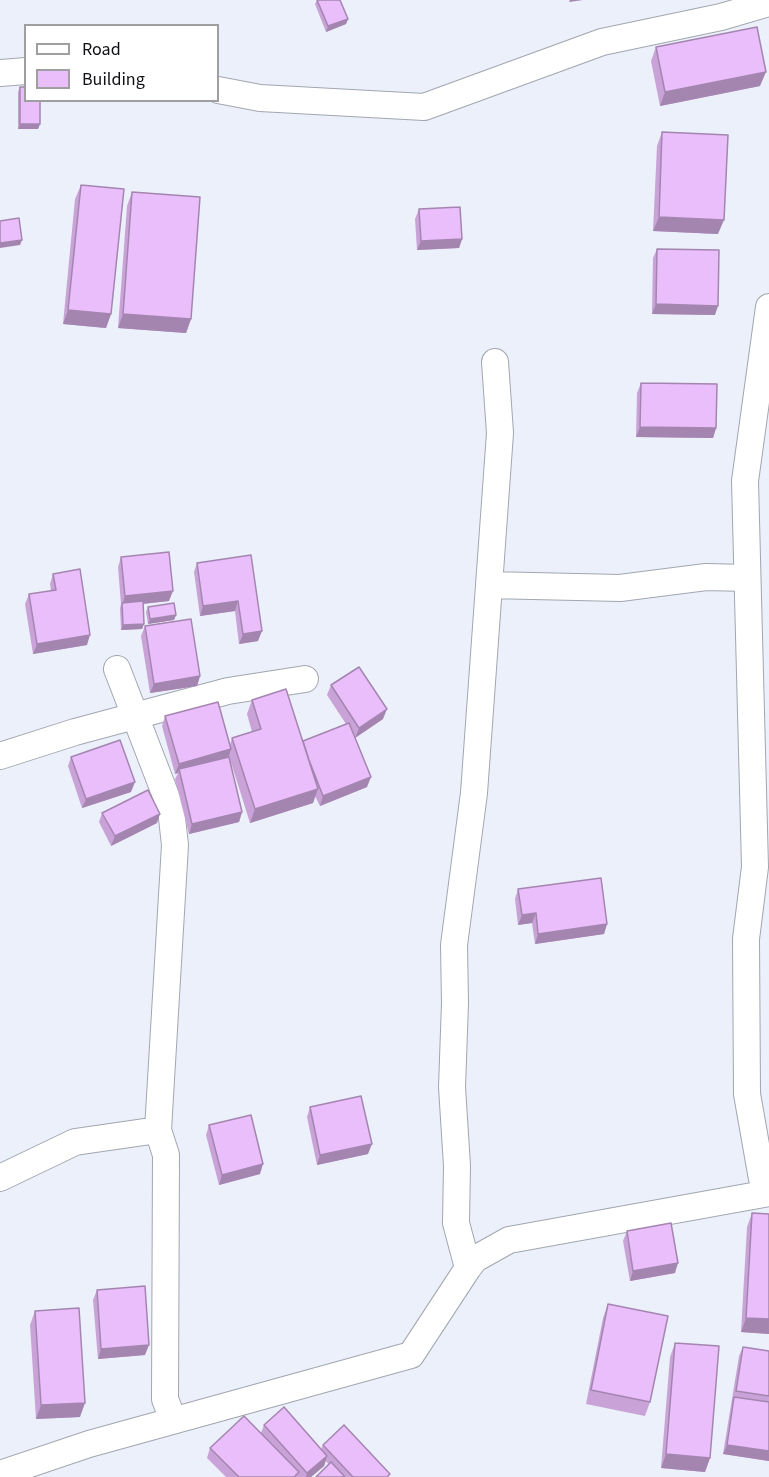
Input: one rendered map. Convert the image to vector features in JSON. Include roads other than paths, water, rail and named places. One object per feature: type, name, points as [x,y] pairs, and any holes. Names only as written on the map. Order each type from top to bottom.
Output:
[{"type":"street","points":[[219,90],[260,98],[424,107],[602,42],[721,17],[769,3]]},
{"type":"street","points":[[0,73],[24,71]]},
{"type":"street","points":[[0,1474],[89,1444],[411,1355],[475,1259],[509,1240],[769,1193],[762,1179],[747,1094],[746,939],[755,867],[745,481],[769,307]]},
{"type":"street","points":[[468,1268],[456,1223],[457,1166],[452,1087],[455,1003],[454,945],[474,793],[500,433],[495,362]]},
{"type":"street","points":[[489,585],[620,588],[706,577],[747,578]]},
{"type":"street","points":[[117,669],[171,809],[175,845],[158,1130],[166,1155],[165,1399],[173,1420]]},
{"type":"street","points":[[0,756],[75,732],[228,691],[305,679]]},
{"type":"street","points":[[0,1178],[75,1142],[158,1130]]}]
